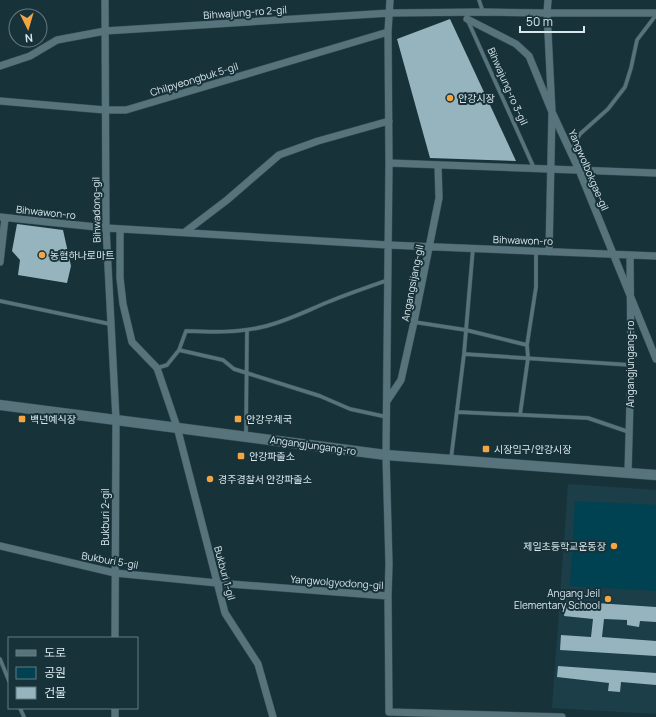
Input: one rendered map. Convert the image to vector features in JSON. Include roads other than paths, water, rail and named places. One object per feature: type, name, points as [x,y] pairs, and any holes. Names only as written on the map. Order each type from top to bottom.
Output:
[{"type":"main road","name":"Angangjungang-ro","points":[[0,405],[386,455],[656,475]]},
{"type":"street","name":"Bihwadong-gil","points":[[105,0],[106,228],[116,419]]},
{"type":"street","points":[[388,245],[388,32],[390,0]]},
{"type":"street","points":[[548,0],[547,13],[552,112],[549,252]]},
{"type":"street","name":"Bihwajung-ro 2-gil","points":[[105,31],[390,13],[465,16],[483,12],[656,14]]},
{"type":"street","name":"Yangwolbokgae-gil","points":[[465,16],[516,44],[528,56],[579,170],[630,292],[656,359]]},
{"type":"street","points":[[0,66],[30,56],[57,40],[105,31]]},
{"type":"street","name":"Chilpyeongbuk 5-gil","points":[[0,101],[105,110],[126,110],[388,32]]},
{"type":"street","points":[[186,232],[227,200],[279,155],[318,141],[389,121]]},
{"type":"street","points":[[389,163],[656,173]]},
{"type":"street","name":"Angangsijang-gil","points":[[387,401],[401,380],[414,322],[439,198],[438,165]]},
{"type":"street","points":[[0,262],[2,217]]},
{"type":"street","name":"Bihwawon-ro","points":[[2,217],[106,228],[388,245],[656,256]]},
{"type":"street","points":[[120,229],[120,278],[123,304],[132,342],[157,368],[177,427]]},
{"type":"street","name":"Angangsijang-gil","points":[[386,455],[388,245]]},
{"type":"street","name":"Angangjungang-ro","points":[[628,473],[631,365],[630,255]]},
{"type":"street","name":"Bukburi 2-gil","points":[[115,637],[116,419]]},
{"type":"street","name":"Bukburi 1-gil","points":[[177,427],[225,613],[258,664],[274,717]]},
{"type":"street","name":"Yangwolgyodong-gil","points":[[217,583],[388,596],[389,564],[386,455]]},
{"type":"street","name":"Bukburi 5-gil","points":[[0,546],[115,573],[217,583]]},
{"type":"street","points":[[388,596],[387,715],[562,717]]},
{"type":"lane","points":[[479,0],[483,12]]},
{"type":"lane","name":"Bihwajung-ro 2-gil","points":[[570,151],[580,134],[608,109],[625,87],[632,68],[636,40],[656,14]]},
{"type":"lane","name":"Bihwajung-ro 3-gil","points":[[465,16],[534,168]]},
{"type":"lane","points":[[450,460],[464,354],[473,248]]},
{"type":"lane","points":[[520,415],[528,358],[527,345],[536,287],[536,251]]},
{"type":"lane","points":[[157,368],[167,366],[179,350],[186,331],[230,332],[247,330],[279,322],[327,302],[388,280]]},
{"type":"lane","points":[[0,300],[111,324]]},
{"type":"lane","points":[[414,322],[466,330],[527,345]]},
{"type":"lane","points":[[246,436],[247,330]]},
{"type":"lane","points":[[179,350],[223,360],[234,369],[320,396],[350,409],[387,417]]},
{"type":"lane","points":[[464,354],[631,365]]},
{"type":"lane","points":[[456,412],[588,418],[629,432]]},
{"type":"lane","points":[[0,659],[8,679]]},
{"type":"place","name":"안강시장","points":[[450,98]]},
{"type":"place","name":"농협하나로마트","points":[[42,255]]},
{"type":"place","name":"백년예식장","points":[[22,419]]},
{"type":"place","name":"안강우체국","points":[[238,419]]},
{"type":"place","name":"시장입구/안강시장","points":[[486,449]]},
{"type":"place","name":"안강파출소","points":[[241,456]]},
{"type":"place","name":"경주경찰서 안강파출소","points":[[210,479]]},
{"type":"place","name":"제일초등학교운동장","points":[[614,546]]},
{"type":"place","name":"Angang Jeil Elementary School","points":[[608,599]]}]
